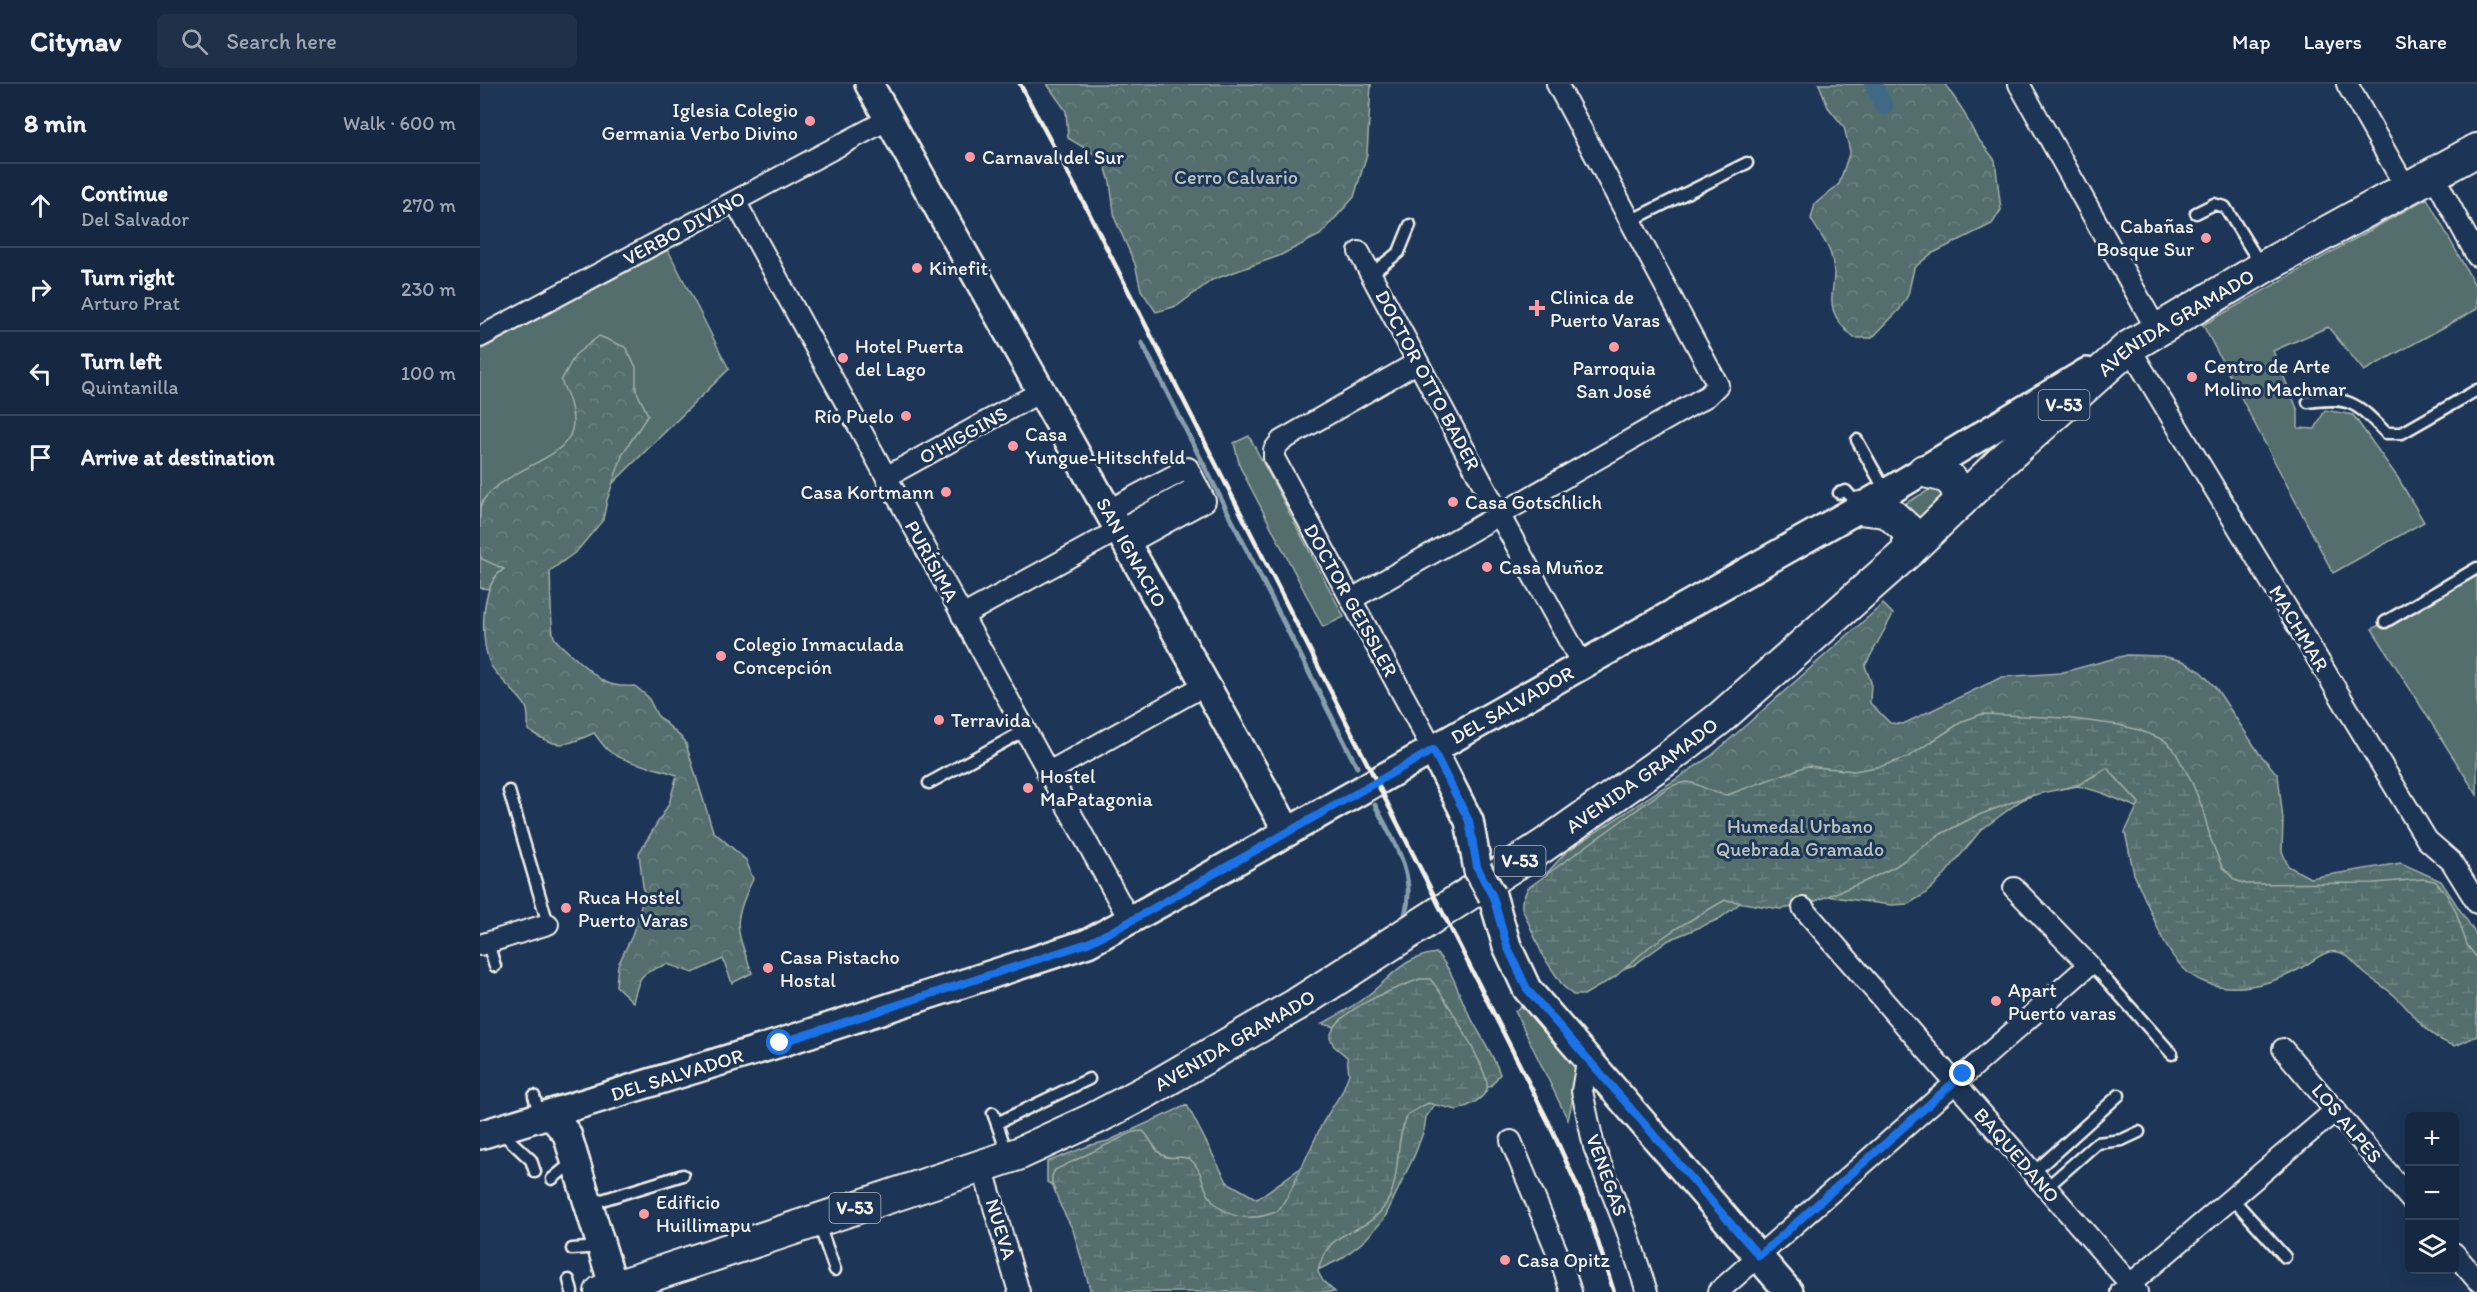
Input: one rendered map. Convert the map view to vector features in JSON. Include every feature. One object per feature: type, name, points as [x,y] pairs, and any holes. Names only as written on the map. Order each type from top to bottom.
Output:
[{"type":"main road","name":"SAN IGNACIO","points":[[869,84],[1288,832]]},
{"type":"main road","name":"AVENIDA GRAMADO","points":[[599,1289],[995,1162],[1094,1119],[1149,1090],[1533,853],[1668,758],[1719,718],[1909,551],[1999,464],[2129,347],[2262,268],[2477,150]]},
{"type":"main road","name":"DEL SALVADOR","points":[[489,1132],[541,1109],[587,1102],[780,1043],[1088,943],[1583,666],[1862,498],[1924,471],[2129,347]]},
{"type":"main road","points":[[1956,451],[1999,464]]},
{"type":"main road","points":[[1924,471],[1949,477],[1957,486],[1961,501]]},
{"type":"main road","points":[[1862,498],[1887,511],[1909,531],[1909,551]]},
{"type":"main road","points":[[1433,750],[1469,821],[1478,870],[1492,895],[1507,946],[1527,989],[1588,1056],[1789,1292]]},
{"type":"main road","points":[[573,1152],[570,1124],[576,1112],[587,1102]]},
{"type":"main road","points":[[541,1109],[563,1126],[573,1152],[601,1246],[599,1289]]},
{"type":"street","points":[[1352,599],[1707,396],[1718,385],[1557,84]]},
{"type":"street","points":[[2019,84],[2157,330]]},
{"type":"street","points":[[2347,84],[2406,188]]},
{"type":"street","name":"VERBO DIVINO","points":[[480,337],[889,119]]},
{"type":"street","points":[[2433,174],[2477,256]]},
{"type":"street","name":"PURÍSIMA","points":[[735,201],[1130,921]]},
{"type":"street","name":"DOCTOR OTTO BADER","points":[[1359,252],[1583,666]]},
{"type":"street","name":"MACHMAR","points":[[2129,347],[2427,840],[2451,861],[2477,903]]},
{"type":"street","name":"DOCTOR GEISSLER","points":[[1418,362],[1281,441],[1274,450],[1274,458],[1433,750]]},
{"type":"street","name":"O'HIGGINS","points":[[886,477],[1040,392]]},
{"type":"street","points":[[1188,468],[1205,501],[1127,544],[1119,530],[1109,510],[1188,468]]},
{"type":"street","points":[[962,616],[1195,488]]},
{"type":"street","points":[[1047,773],[1205,685]]},
{"type":"street","points":[[1718,1292],[2089,965],[2014,888]]},
{"type":"street","name":"BAQUEDANO","points":[[1803,908],[2040,1181],[2130,1289]]},
{"type":"street","points":[[484,944],[548,924]]},
{"type":"street","name":"LOS ALPES","points":[[2283,1049],[2405,1194]]},
{"type":"street","name":"VENEGAS","points":[[1588,1056],[1582,1091],[1594,1148],[1626,1228],[1647,1292]]},
{"type":"street","points":[[2130,1289],[2336,1110]]},
{"type":"street","points":[[1511,1142],[1562,1264],[1570,1292]]},
{"type":"street","name":"NUEVA","points":[[995,1162],[1019,1292]]},
{"type":"street","points":[[2459,1259],[2477,1280]]},
{"type":"lane","points":[[1630,221],[1747,163]]},
{"type":"lane","points":[[2196,213],[2214,204],[2225,207],[2262,268]]},
{"type":"lane","points":[[1371,274],[1399,252],[1410,225]]},
{"type":"lane","points":[[2308,402],[2345,400],[2364,410],[2386,433],[2402,433],[2477,390]]},
{"type":"lane","points":[[1857,440],[1862,498]]},
{"type":"lane","points":[[2385,622],[2477,568]]},
{"type":"lane","points":[[928,783],[1024,731]]},
{"type":"lane","points":[[509,791],[548,924]]},
{"type":"lane","points":[[484,944],[495,966]]},
{"type":"lane","points":[[2089,965],[2098,971],[2172,1054]]},
{"type":"lane","points":[[995,1162],[995,1118],[1089,1078]]},
{"type":"lane","points":[[2040,1181],[2119,1095]]},
{"type":"lane","points":[[489,1132],[531,1160],[535,1172]]},
{"type":"lane","points":[[2040,1181],[2097,1143],[2122,1140],[2139,1132]]},
{"type":"lane","points":[[552,1179],[573,1152]]},
{"type":"lane","points":[[589,1204],[682,1175]]},
{"type":"lane","points":[[2232,1198],[2285,1257]]},
{"type":"lane","points":[[817,1220],[836,1270]]},
{"type":"lane","points":[[572,1250],[601,1246]]},
{"type":"lane","points":[[572,1292],[599,1289]]},
{"type":"green space","name":"Cerro Calvario","points":[[1047,84],[1371,84],[1367,154],[1354,197],[1320,235],[1279,256],[1212,280],[1177,306],[1156,312],[1141,290],[1135,264],[1115,219],[1110,182],[1104,162],[1068,138],[1066,111]]},
{"type":"green space","points":[[1819,84],[1945,84],[1962,109],[1976,136],[1995,160],[2001,210],[1992,224],[1931,254],[1914,268],[1908,295],[1900,309],[1872,338],[1854,338],[1835,314],[1832,305],[1834,277],[1830,252],[1811,219],[1815,204],[1839,184],[1850,151],[1844,127],[1828,107]]},
{"type":"green space","points":[[2427,198],[2477,289],[2477,309],[2364,371],[2328,327],[2273,351],[2298,411],[2298,428],[2315,429],[2325,410],[2353,415],[2398,478],[2424,522],[2333,573],[2203,325]]},
{"type":"green space","points":[[668,250],[729,369],[504,590],[480,588],[480,350]]},
{"type":"green space","points":[[599,336],[625,347],[636,367],[636,390],[648,415],[623,453],[607,500],[603,520],[577,551],[550,571],[554,637],[569,653],[603,681],[619,686],[635,686],[648,697],[657,715],[685,741],[713,831],[746,860],[753,879],[741,907],[738,926],[752,973],[732,983],[723,959],[693,973],[667,964],[642,976],[633,1002],[616,986],[618,965],[632,936],[644,895],[639,853],[669,804],[677,775],[616,755],[607,749],[594,733],[561,744],[554,743],[528,730],[526,707],[490,664],[485,640],[486,599],[496,576],[504,569],[482,559],[480,555],[480,509],[483,501],[500,484],[549,456],[570,436],[573,422],[571,404],[561,381],[575,355]]},
{"type":"green space","points":[[1249,436],[1344,617],[1323,627],[1240,467],[1234,443]]},
{"type":"green space","points":[[1940,484],[1950,495],[1915,526],[1897,508]]},
{"type":"green space","points":[[2477,570],[2477,795],[2372,629]]},
{"type":"green space","points":[[1883,604],[1893,614],[1865,666],[1871,682],[1870,703],[1890,723],[1903,724],[2002,677],[2060,673],[2127,655],[2162,656],[2183,661],[2200,671],[2216,688],[2259,753],[2278,775],[2283,820],[2282,851],[2288,866],[2310,878],[2401,863],[2441,881],[2477,936],[2477,1016],[2406,932],[2299,951],[2141,809],[2100,792],[2078,786],[2043,792],[2023,799],[1981,830],[1940,880],[1925,894],[1908,904],[1891,905],[1813,892],[1743,901],[1719,919],[1669,940],[1634,965],[1610,973],[1543,886],[1547,873],[1566,852],[1711,756]]},
{"type":"green space","name":"Humedal Urbano Quebrada Gramado","points":[[1982,714],[2065,718],[2119,725],[2164,740],[2173,748],[2191,780],[2222,867],[2235,880],[2246,884],[2374,883],[2423,879],[2435,881],[2455,909],[2467,945],[2477,958],[2477,1036],[2455,1046],[2437,1038],[2392,993],[2367,975],[2348,957],[2338,952],[2323,954],[2290,974],[2254,986],[2216,986],[2191,975],[2175,959],[2163,940],[2134,874],[2125,832],[2139,803],[2107,768],[2078,785],[2025,797],[1974,817],[1941,834],[1896,866],[1866,881],[1803,906],[1780,909],[1725,900],[1677,928],[1649,947],[1615,977],[1584,995],[1573,995],[1563,986],[1543,956],[1522,908],[1522,901],[1528,888],[1666,789],[1685,782],[1727,795],[1807,766],[1854,771],[1882,766],[1908,757],[1963,721]]},
{"type":"green space","points":[[1436,953],[1450,972],[1469,1015],[1500,1074],[1490,1087],[1463,1085],[1436,1103],[1426,1117],[1415,1154],[1384,1219],[1364,1241],[1341,1259],[1307,1275],[1227,1292],[1047,1182],[1047,1162],[1108,1141],[1187,1105],[1227,1182],[1257,1199],[1306,1164],[1358,1061],[1346,1029],[1322,1024],[1361,1000],[1408,962]]},
{"type":"green space","points":[[1420,979],[1430,979],[1454,1015],[1474,1051],[1486,1080],[1487,1089],[1478,1100],[1457,1110],[1428,1103],[1408,1114],[1401,1133],[1394,1183],[1389,1200],[1366,1224],[1337,1239],[1323,1257],[1318,1272],[1323,1281],[1335,1292],[1091,1292],[1073,1230],[1052,1183],[1055,1170],[1133,1132],[1143,1131],[1164,1156],[1185,1157],[1191,1160],[1199,1171],[1214,1203],[1230,1214],[1258,1217],[1278,1211],[1289,1194],[1323,1122],[1342,1092],[1349,1074],[1347,1057],[1334,1046],[1330,1037],[1335,1027],[1344,1017],[1368,1001]]},
{"type":"green space","points":[[1527,1002],[1581,1061],[1568,1120],[1515,1011]]},
{"type":"waterway","points":[[1873,84],[1884,106]]},
{"type":"waterway","points":[[1142,343],[1357,767]]},
{"type":"waterway","points":[[1375,805],[1396,845],[1406,872],[1408,900],[1405,915]]},
{"type":"railway","points":[[1020,84],[1086,207],[1548,1121],[1587,1208],[1614,1292]]},
{"type":"place","name":"Iglesia Colegio Germania Verbo Divino","points":[[810,121]]},
{"type":"place","name":"Carnaval del Sur","points":[[970,157]]},
{"type":"place","name":"Cabañas Bosque Sur","points":[[2206,238]]},
{"type":"place","name":"Kinefit","points":[[917,268]]},
{"type":"place","name":"Clinica de Puerto Varas","points":[[1537,308]]},
{"type":"place","name":"Parroquia San José","points":[[1614,347]]},
{"type":"place","name":"Hotel Puerta del Lago","points":[[843,358]]},
{"type":"place","name":"Centro de Arte Molino Machmar","points":[[2192,377]]},
{"type":"place","name":"Río Puelo","points":[[906,416]]},
{"type":"place","name":"Casa Yungue-Hitschfeld","points":[[1013,446]]},
{"type":"place","name":"Casa Kortmann","points":[[946,492]]},
{"type":"place","name":"Casa Gotschlich","points":[[1453,502]]},
{"type":"place","name":"Casa Muñoz","points":[[1487,567]]},
{"type":"place","name":"Colegio Inmaculada Concepción","points":[[721,656]]},
{"type":"place","name":"Terravida","points":[[939,720]]},
{"type":"place","name":"Hostel MaPatagonia","points":[[1028,788]]},
{"type":"place","name":"Ruca Hostel Puerto Varas","points":[[566,908]]},
{"type":"place","name":"Casa Pistacho Hostal","points":[[768,968]]},
{"type":"place","name":"Apart Puerto varas","points":[[1996,1001]]},
{"type":"place","name":"Edificio Huillimapu","points":[[644,1214]]},
{"type":"place","name":"Casa Opitz","points":[[1505,1260]]},
{"type":"route","points":[[780,1043],[1088,943],[1433,750],[1469,821],[1478,870],[1493,897],[1507,946],[1527,989],[1588,1056],[1759,1256],[1963,1074]]}]
